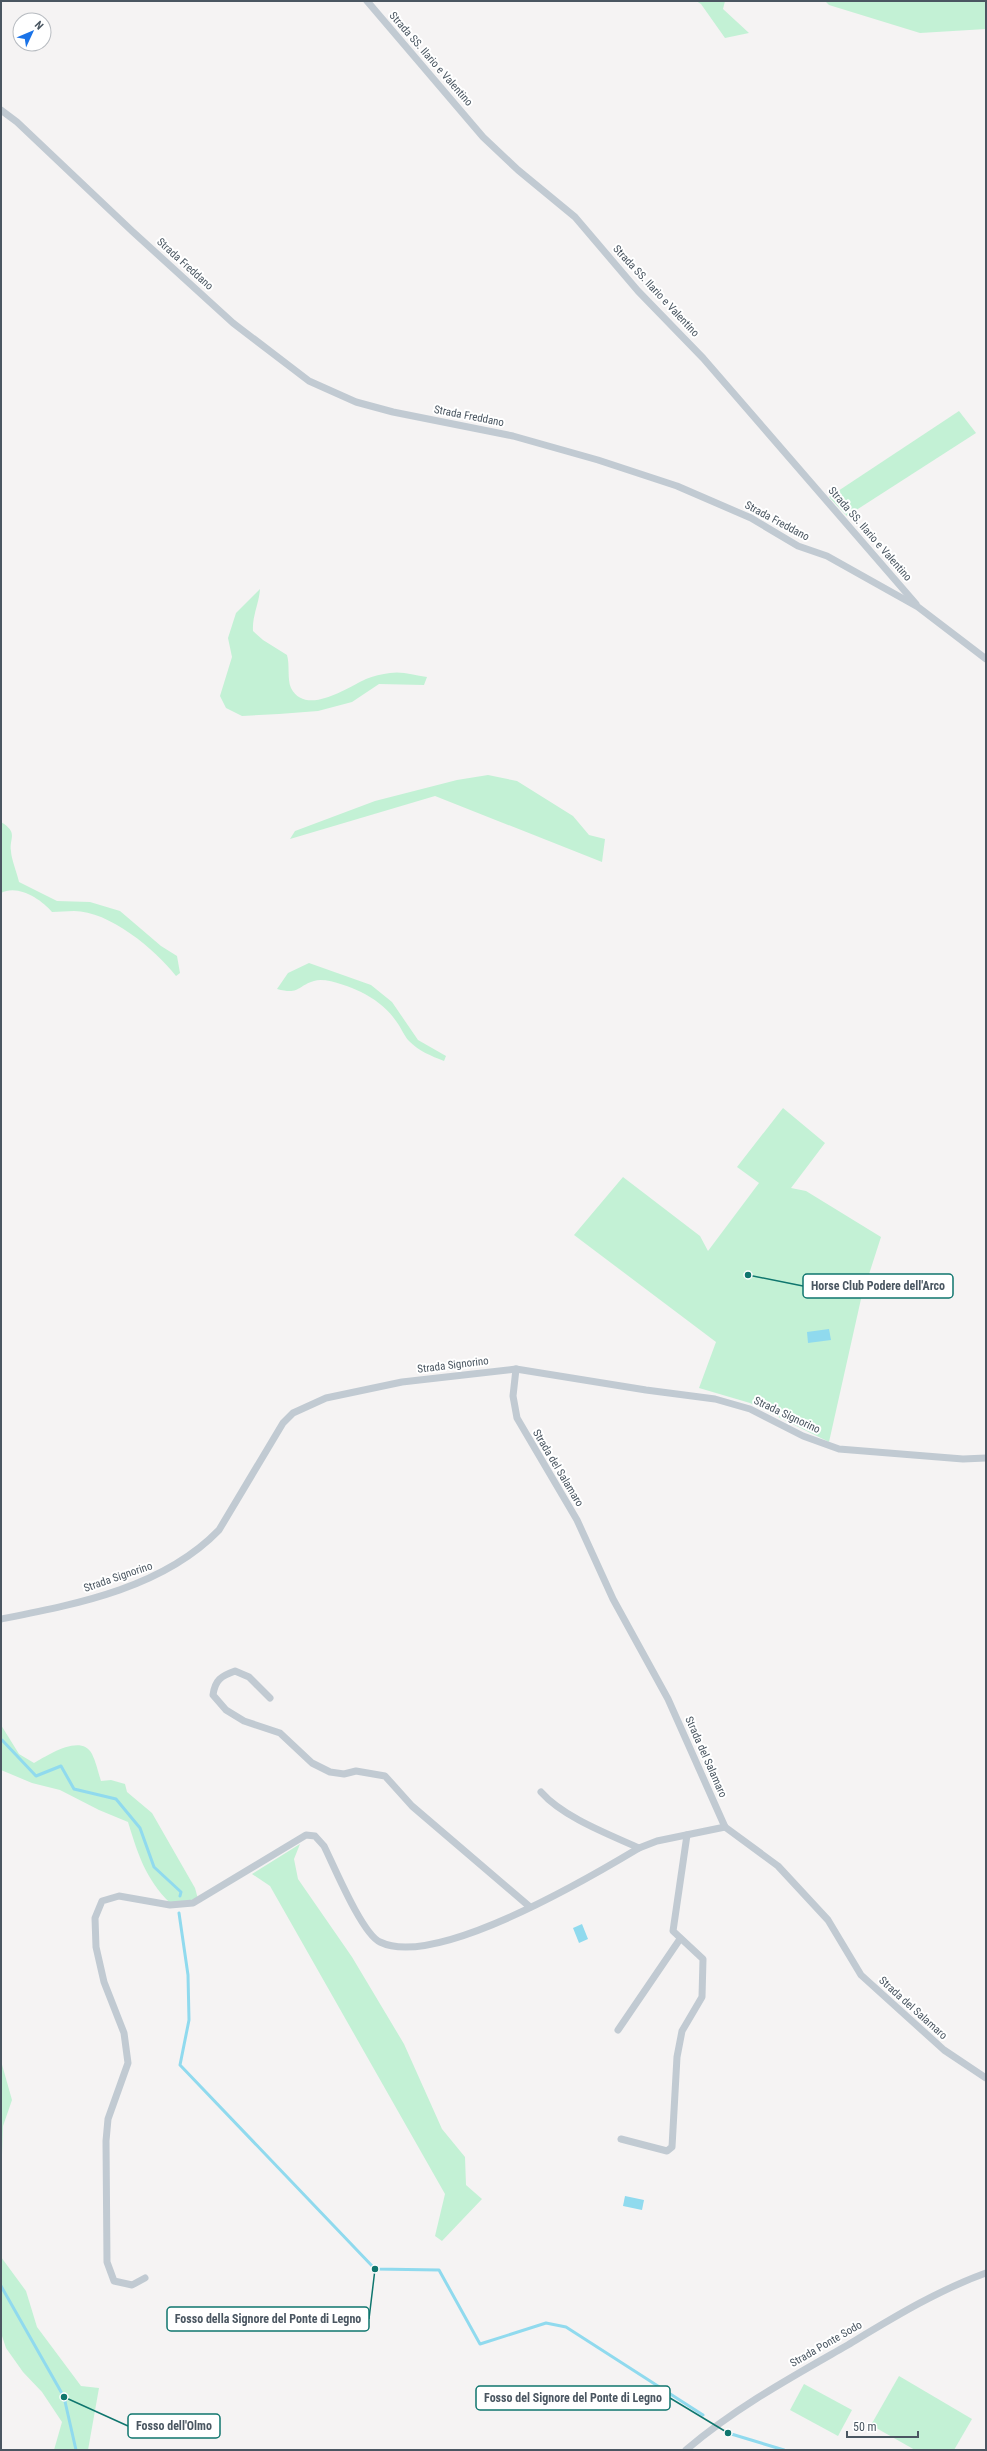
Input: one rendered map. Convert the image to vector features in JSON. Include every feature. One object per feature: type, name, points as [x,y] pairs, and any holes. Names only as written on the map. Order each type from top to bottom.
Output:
[{"type":"street","name":"Strada SS. Ilario e Valentino","points":[[367,1],[483,137],[518,170],[575,217],[638,290],[703,358],[918,607]]},
{"type":"street","name":"Strada Freddano","points":[[1,110],[17,122],[132,231],[233,323],[309,381],[371,406],[513,436],[598,460],[677,486],[752,518],[798,546],[827,556],[918,607],[986,659]]},
{"type":"street","name":"Strada Signorino","points":[[1,1620],[96,1597],[156,1576],[206,1543],[219,1530],[283,1423],[293,1413],[306,1405],[326,1398],[402,1382],[516,1369],[646,1390],[715,1399],[750,1409],[803,1436],[839,1449],[963,1459],[986,1458]]},
{"type":"street","name":"Strada del Salamaro","points":[[516,1369],[513,1396],[516,1418],[577,1520],[613,1599],[668,1699],[725,1827],[778,1866],[818,1909],[828,1920],[861,1975],[944,2050],[986,2078]]},
{"type":"street","points":[[270,1698],[248,1677],[235,1671],[222,1675],[215,1685],[213,1695],[226,1710],[244,1721],[280,1733],[312,1763],[330,1772],[344,1774],[356,1770],[385,1776],[412,1806],[530,1907]]},
{"type":"street","points":[[541,1792],[551,1803],[607,1834],[639,1848]]},
{"type":"street","points":[[145,2278],[132,2285],[114,2281],[107,2262],[106,2141],[108,2119],[128,2063],[124,2033],[104,1982],[96,1947],[95,1918],[102,1901],[119,1896],[170,1905],[194,1903],[306,1835],[315,1836],[324,1846],[361,1921],[379,1942],[399,1948],[444,1942],[488,1928],[602,1870],[639,1848],[657,1840],[725,1827]]},
{"type":"street","points":[[621,2138],[667,2151],[672,2147],[677,2057],[682,2031],[702,1997],[704,1974],[703,1959],[673,1931],[687,1835]]},
{"type":"street","points":[[618,2030],[680,1939]]},
{"type":"street","name":"Strada Ponte Sodo","points":[[686,2450],[728,2416],[761,2393],[922,2302],[962,2282],[986,2273]]},
{"type":"green space","points":[[696,1],[725,1],[723,9],[749,33],[725,38],[701,4]]},
{"type":"green space","points":[[825,1],[986,1],[986,29],[920,33],[829,5]]},
{"type":"green space","points":[[959,411],[976,433],[847,516],[829,497]]},
{"type":"green space","points":[[260,589],[253,631],[263,640],[287,655],[291,688],[298,696],[307,700],[317,700],[338,693],[369,678],[395,673],[427,677],[424,685],[379,684],[352,702],[318,711],[242,716],[226,708],[220,696],[232,657],[228,638],[236,613]]},
{"type":"green space","points":[[488,775],[517,781],[573,816],[589,835],[605,839],[602,862],[435,796],[290,839],[295,831],[375,801],[457,780]]},
{"type":"green space","points":[[1,822],[10,829],[12,833],[11,854],[19,882],[57,901],[90,902],[120,911],[161,946],[177,956],[180,973],[176,976],[156,954],[144,944],[116,924],[102,917],[74,911],[52,912],[42,902],[29,894],[15,890],[1,893]]},
{"type":"green space","points":[[309,963],[371,985],[392,1002],[418,1040],[446,1056],[444,1061],[425,1053],[413,1045],[407,1039],[398,1023],[385,1008],[361,992],[338,983],[325,980],[314,981],[298,989],[290,991],[277,989],[288,973]]},
{"type":"green space","points":[[783,1108],[825,1143],[791,1188],[806,1191],[881,1237],[861,1299],[829,1442],[750,1403],[699,1388],[716,1342],[574,1235],[623,1177],[700,1236],[708,1251],[759,1183],[737,1167]]},
{"type":"green space","points":[[1,1725],[19,1754],[34,1763],[64,1748],[80,1746],[87,1748],[92,1754],[101,1781],[111,1780],[125,1784],[127,1792],[152,1813],[195,1888],[198,1899],[170,1903],[161,1894],[143,1865],[128,1822],[99,1810],[60,1790],[32,1783],[1,1770]]},
{"type":"green space","points":[[300,1844],[294,1859],[298,1879],[352,1957],[404,2044],[442,2129],[465,2157],[466,2185],[482,2199],[442,2241],[435,2236],[445,2194],[270,1886],[252,1874]]},
{"type":"green space","points":[[1,2061],[12,2100],[3,2126],[1,2184]]},
{"type":"green space","points":[[1,2257],[26,2291],[37,2327],[81,2386],[99,2388],[88,2450],[54,2450],[62,2422],[42,2392],[23,2372],[6,2348],[1,2333]]},
{"type":"green space","points":[[899,2376],[972,2419],[954,2450],[915,2450],[871,2425]]},
{"type":"green space","points":[[804,2384],[852,2410],[838,2436],[790,2410]]},
{"type":"water","points":[[829,1329],[831,1340],[808,1343],[807,1332]]},
{"type":"water","points":[[582,1924],[588,1939],[579,1943],[573,1928]]},
{"type":"water","points":[[625,2196],[644,2200],[642,2210],[623,2206]]},
{"type":"waterway","points":[[2,1740],[36,1776],[61,1766],[74,1789],[116,1799],[140,1828],[154,1867],[181,1892],[180,1896]]},
{"type":"waterway","points":[[179,1913],[188,1975],[189,2020],[180,2065],[375,2269],[439,2270],[480,2344],[546,2323],[566,2327],[703,2415]]},
{"type":"waterway","points":[[1,2286],[64,2397],[76,2450]]},
{"type":"waterway","points":[[728,2433],[784,2450]]},
{"type":"place","name":"Horse Club Podere dell'Arco","points":[[748,1275]]},
{"type":"place","name":"Fosso della Signore del Ponte di Legno","points":[[375,2269]]},
{"type":"place","name":"Fosso dell'Olmo","points":[[64,2397]]},
{"type":"place","name":"Fosso del Signore del Ponte di Legno","points":[[728,2433]]}]
